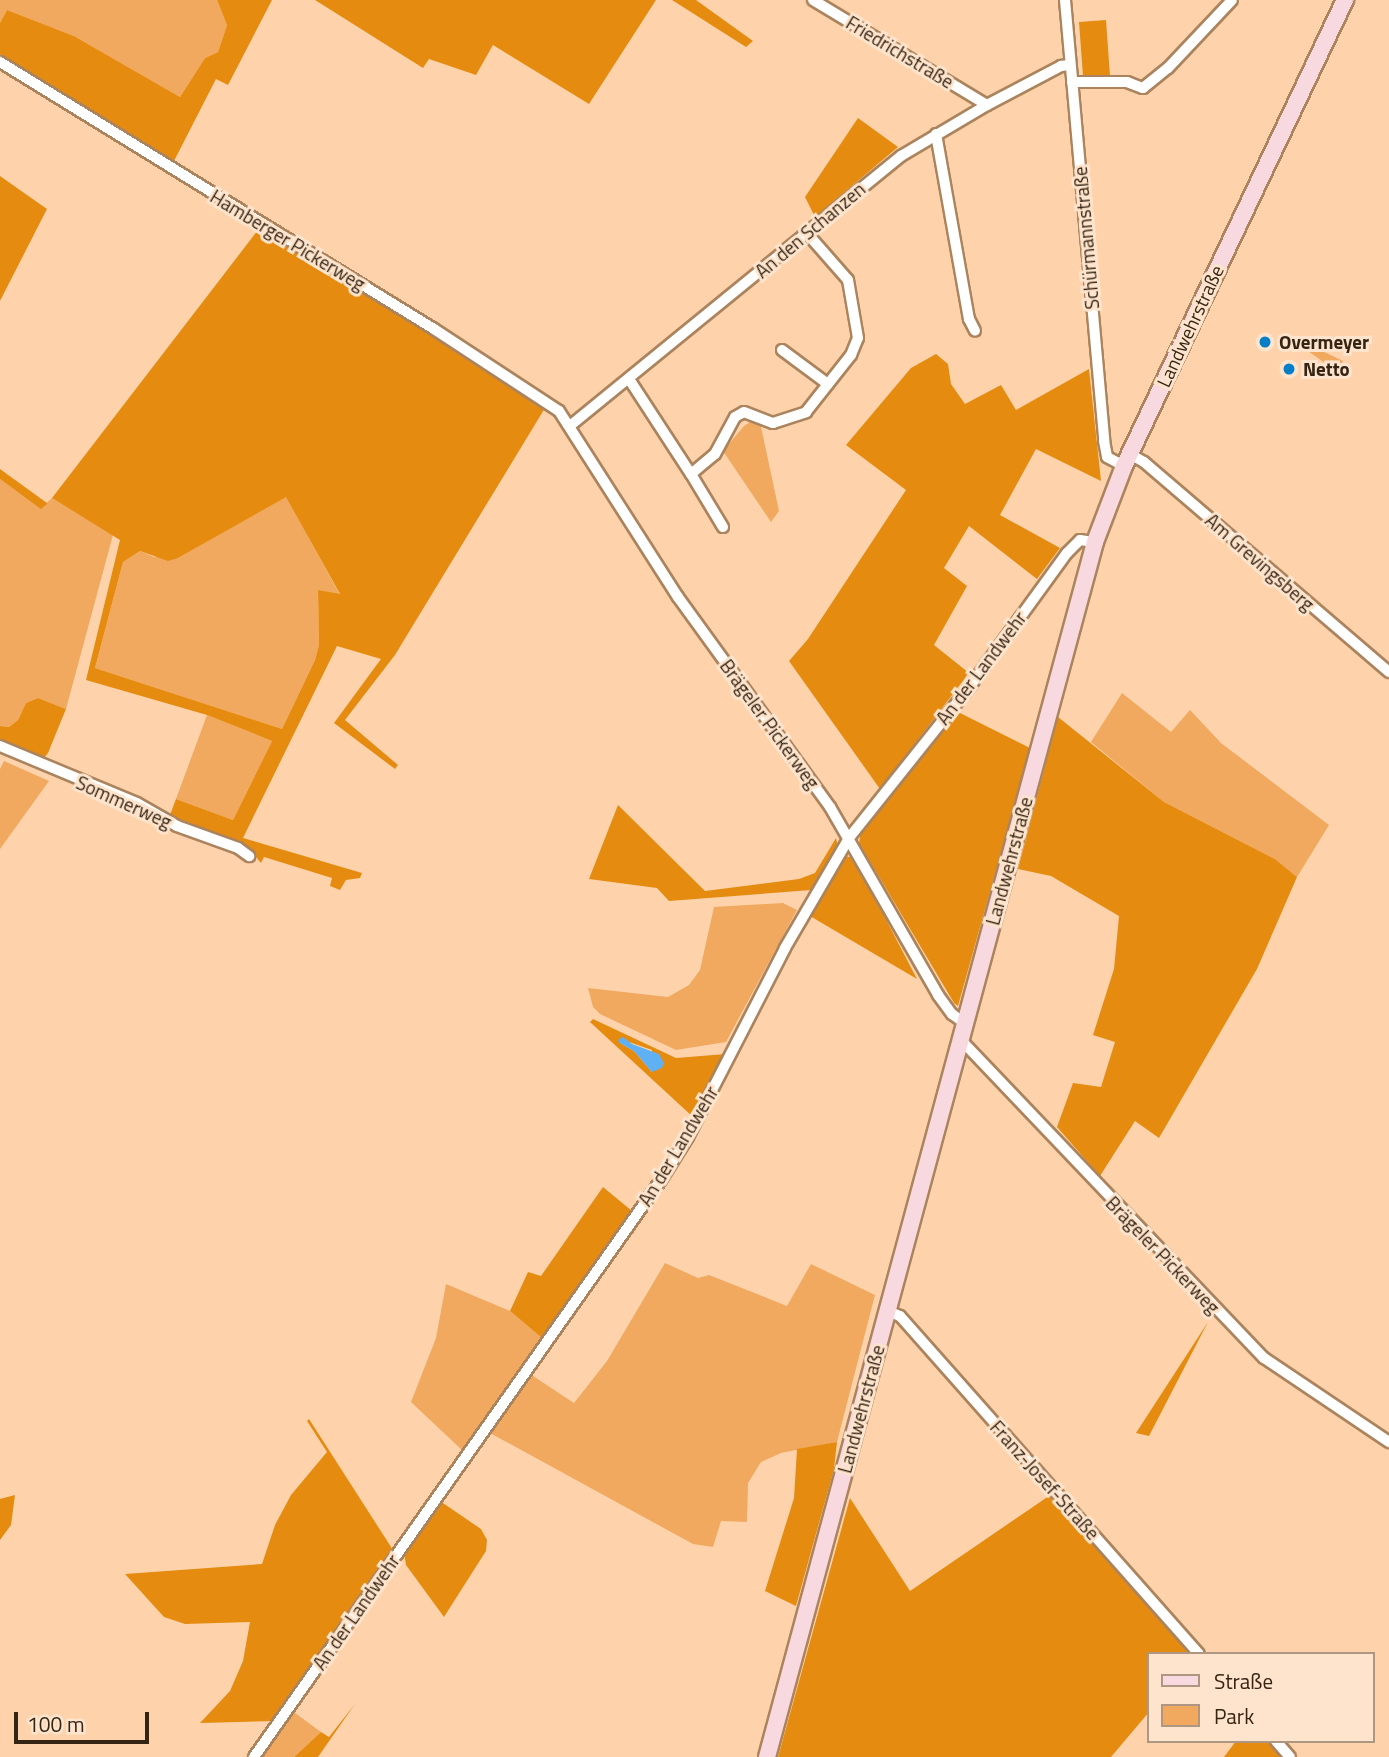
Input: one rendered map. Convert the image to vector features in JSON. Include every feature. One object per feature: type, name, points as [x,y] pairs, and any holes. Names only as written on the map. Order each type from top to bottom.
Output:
[{"type":"street","name":"Friedrichstraße","points":[[813,0],[987,105]]},
{"type":"street","name":"Schürmannstraße","points":[[1065,0],[1104,441],[1108,457],[1127,460]]},
{"type":"street","points":[[1072,82],[1126,82],[1143,88],[1165,72],[1232,0]]},
{"type":"street","name":"Landwehrstraße","points":[[767,1757],[1095,542],[1127,460],[1345,0]]},
{"type":"street","name":"Hamberger Pickerweg","points":[[0,62],[544,398],[570,425]]},
{"type":"street","name":"An den Schanzen","points":[[570,425],[890,164],[987,105],[1061,66],[1069,65]]},
{"type":"street","points":[[936,134],[969,320],[975,331]]},
{"type":"street","points":[[691,474],[715,454],[735,417],[744,412],[773,423],[789,420],[806,412],[851,355],[858,338],[848,280],[806,232]]},
{"type":"street","points":[[782,350],[828,384]]},
{"type":"street","points":[[629,379],[723,527]]},
{"type":"street","name":"Brägeler Pickerweg","points":[[570,425],[678,597],[849,838],[938,995],[952,1014],[966,1024]]},
{"type":"street","name":"Am Grevingsberg","points":[[1127,460],[1154,471],[1389,672]]},
{"type":"street","name":"An der Landwehr","points":[[254,1757],[688,1137],[785,948],[849,838],[971,685],[1067,554],[1080,540],[1095,542]]},
{"type":"street","name":"Sommerweg","points":[[0,746],[137,803],[177,826],[238,848],[248,856]]},
{"type":"street","name":"Brägeler Pickerweg","points":[[961,1040],[1142,1234],[1264,1359],[1389,1442]]},
{"type":"street","name":"Franz-Josef-Straße","points":[[888,1311],[900,1316],[1197,1652]]},
{"type":"street","points":[[1278,1743],[1290,1757]]},
{"type":"green space","points":[[0,0],[217,0],[227,25],[218,52],[205,58],[180,97],[74,36],[7,10],[0,23]]},
{"type":"green space","points":[[1303,342],[1343,361],[1336,371],[1301,346]]},
{"type":"green space","points":[[753,420],[760,422],[779,511],[771,522],[723,451],[744,426]]},
{"type":"green space","points":[[0,479],[41,508],[52,498],[113,535],[66,709],[38,698],[26,703],[18,720],[9,727],[0,726]]},
{"type":"green space","points":[[286,496],[340,595],[318,590],[319,645],[315,660],[282,729],[95,668],[123,562],[140,551],[154,557],[178,558]]},
{"type":"green space","points":[[1122,693],[1171,732],[1190,710],[1221,743],[1329,825],[1297,877],[1275,859],[1164,802],[1091,742]]},
{"type":"green space","points":[[207,715],[272,741],[233,820],[176,799]]},
{"type":"green space","points":[[4,761],[49,781],[0,849],[0,769]]},
{"type":"green space","points":[[783,903],[797,910],[726,1042],[676,1050],[600,1014],[593,1007],[588,988],[668,997],[689,985],[700,970],[714,907]]},
{"type":"green space","points":[[665,1263],[698,1278],[709,1275],[787,1306],[811,1264],[875,1295],[837,1442],[781,1453],[761,1462],[748,1483],[747,1522],[721,1521],[713,1547],[693,1544],[490,1433],[530,1374],[574,1403],[607,1361]]},
{"type":"green space","points":[[446,1284],[510,1311],[542,1338],[463,1451],[411,1402],[436,1338]]},
{"type":"green space","points":[[291,1710],[321,1732],[294,1757],[258,1757]]},
{"type":"shaded area","points":[[217,0],[272,0],[228,85],[216,79],[174,161],[0,54],[0,23],[7,10],[74,36],[180,97],[205,58],[218,52],[227,25]]},
{"type":"shaded area","points":[[315,0],[656,0],[589,104],[493,45],[476,75],[429,59],[423,68]]},
{"type":"shaded area","points":[[672,0],[696,0],[753,41],[746,47]]},
{"type":"shaded area","points":[[1106,20],[1110,76],[1083,76],[1079,22]]},
{"type":"shaded area","points":[[858,118],[898,147],[815,217],[805,197]]},
{"type":"shaded area","points":[[0,176],[47,209],[0,301]]},
{"type":"shaded area","points":[[258,230],[353,283],[545,408],[395,655],[345,720],[398,765],[395,769],[334,723],[381,659],[337,646],[243,838],[362,873],[360,878],[346,880],[340,890],[330,886],[332,878],[264,857],[261,863],[248,847],[170,815],[176,799],[233,820],[272,741],[207,715],[86,680],[120,540],[52,498]],"holes":[[[286,497],[340,594],[318,590],[319,645],[315,660],[282,729],[95,668],[123,562],[140,551],[168,561],[178,558]]]},
{"type":"shaded area","points":[[936,354],[948,364],[951,384],[965,404],[1001,385],[1016,410],[1089,369],[1101,481],[1036,449],[1000,515],[1060,548],[1037,579],[969,526],[944,568],[967,586],[934,645],[969,673],[880,789],[789,661],[808,639],[906,490],[846,445],[911,368]]},
{"type":"shaded area","points":[[0,469],[47,504],[41,509],[0,479]]},
{"type":"shaded area","points":[[38,698],[66,709],[43,759],[0,739],[0,726],[9,727],[18,720],[26,703]]},
{"type":"shaded area","points":[[956,711],[1030,748],[958,1006],[859,843],[861,831]]},
{"type":"shaded area","points":[[1058,717],[1164,802],[1275,859],[1297,877],[1257,969],[1159,1138],[1135,1121],[1100,1176],[1057,1127],[1073,1083],[1101,1087],[1115,1042],[1093,1035],[1114,969],[1119,916],[1051,876],[1018,869]]},
{"type":"shaded area","points":[[618,805],[705,891],[799,879],[815,873],[836,838],[838,847],[819,883],[811,890],[669,901],[657,888],[589,879]]},
{"type":"shaded area","points":[[845,856],[854,858],[917,979],[810,916]]},
{"type":"shaded area","points":[[593,1019],[676,1058],[726,1054],[693,1117],[590,1022]],"holes":[[[629,1042],[652,1050],[652,1072],[634,1051],[620,1043]]]},
{"type":"shaded area","points":[[603,1187],[632,1211],[542,1338],[510,1311],[528,1272],[541,1276]]},
{"type":"shaded area","points":[[1208,1322],[1149,1436],[1136,1433]]},
{"type":"shaded area","points":[[309,1419],[393,1550],[274,1721],[200,1723],[230,1691],[243,1661],[250,1622],[185,1624],[164,1617],[125,1574],[262,1564],[275,1525],[291,1495],[327,1452],[307,1421]]},
{"type":"shaded area","points":[[837,1442],[834,1469],[796,1606],[765,1591],[794,1498],[797,1449]]},
{"type":"shaded area","points":[[1062,1487],[1200,1652],[1148,1652],[1148,1713],[1111,1757],[778,1757],[850,1498],[910,1591]]},
{"type":"shaded area","points":[[15,1495],[11,1525],[0,1540],[0,1499]]},
{"type":"shaded area","points":[[440,1501],[481,1529],[487,1540],[486,1551],[444,1617],[406,1565],[404,1552]]},
{"type":"shaded area","points":[[355,1704],[318,1757],[294,1757],[321,1732],[329,1737]]},
{"type":"shaded area","points":[[1234,1743],[1273,1743],[1284,1757],[1224,1757]]},
{"type":"water","points":[[623,1037],[632,1044],[659,1054],[664,1063],[662,1068],[652,1072],[634,1051],[620,1043],[618,1040]]},
{"type":"place","name":"Overmeyer","points":[[1265,342]]},
{"type":"place","name":"Netto","points":[[1289,369]]}]
